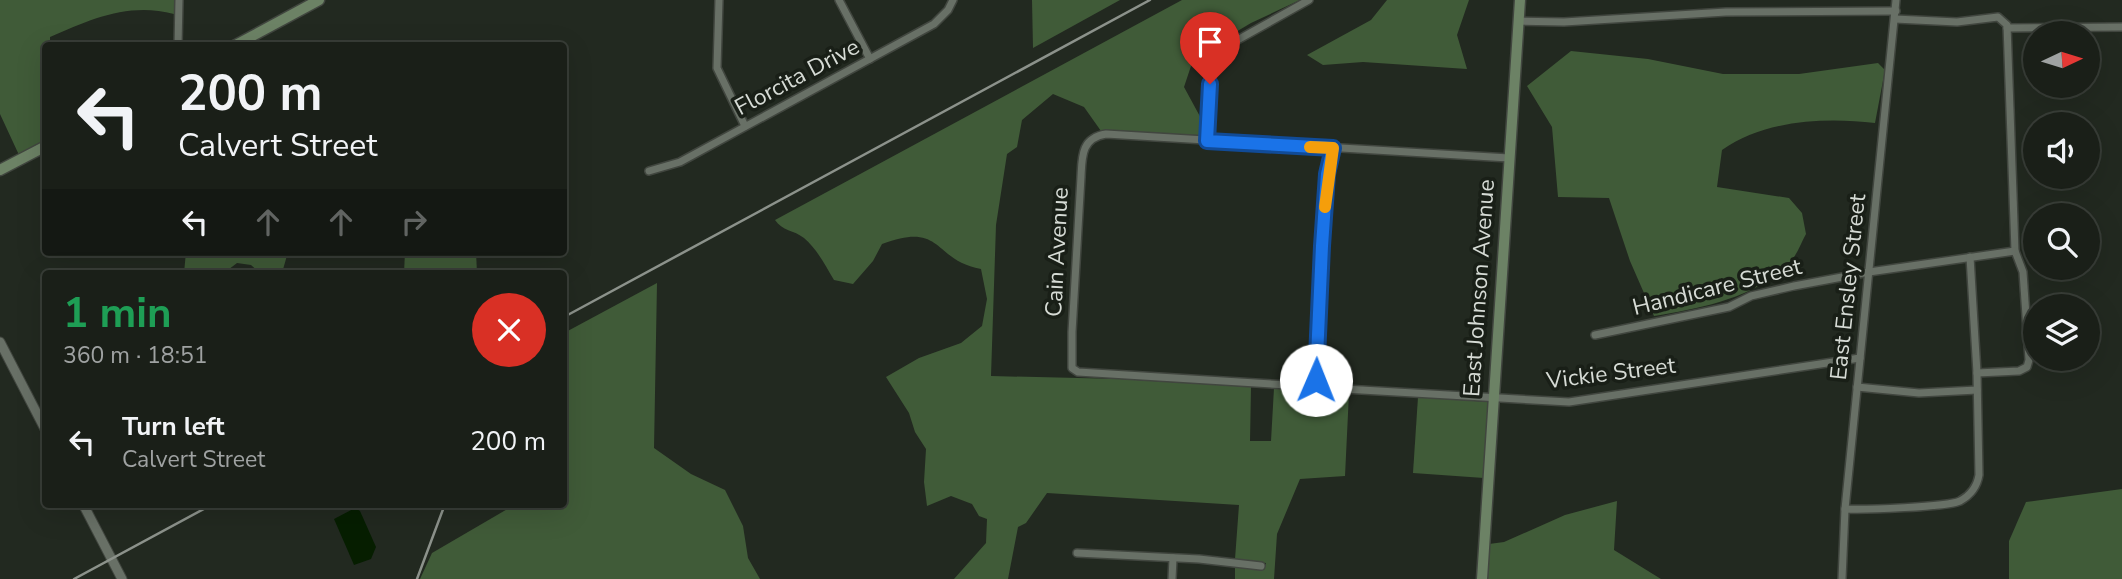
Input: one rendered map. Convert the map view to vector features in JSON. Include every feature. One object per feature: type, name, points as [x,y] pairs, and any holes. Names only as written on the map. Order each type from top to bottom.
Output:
[{"type":"main road","points":[[241,42],[319,0]]},
{"type":"main road","name":"East Johnson Avenue","points":[[1482,579],[1520,0]]},
{"type":"main road","points":[[0,170],[42,148]]},
{"type":"street","points":[[178,42],[179,0]]},
{"type":"street","points":[[719,0],[717,68],[746,126]]},
{"type":"street","points":[[839,0],[870,59]]},
{"type":"street","name":"Florcita Drive","points":[[649,171],[673,165],[870,59],[934,23],[948,10],[953,0]]},
{"type":"street","points":[[1309,0],[1216,52],[1212,64],[1207,141],[1509,158]]},
{"type":"street","name":"East Ensley Street","points":[[1842,579],[1845,509],[1896,0]]},
{"type":"street","points":[[1518,22],[1564,22],[1726,12],[1895,15],[1957,22],[1998,17],[2005,22],[2017,254],[2023,272],[2029,360],[2027,367],[2019,371],[1977,373]]},
{"type":"street","points":[[2007,28],[2122,27]]},
{"type":"street","name":"Cain Avenue","points":[[1075,370],[1070,364],[1083,152],[1094,138],[1106,134],[1207,141]]},
{"type":"street","points":[[1317,383],[1315,375],[1321,259],[1327,174],[1333,148]]},
{"type":"street","name":"Handicare Street","points":[[1595,335],[1728,307],[1759,294],[1869,272],[1970,257],[2017,254]]},
{"type":"street","points":[[1845,509],[1944,506],[1970,494],[1979,475],[1978,390],[1970,257]]},
{"type":"street","points":[[0,342],[42,423]]},
{"type":"street","name":"Vickie Street","points":[[1075,370],[1304,386],[1317,383],[1326,388],[1570,402],[1860,358]]},
{"type":"street","points":[[1857,387],[1920,393],[1978,390]]},
{"type":"street","points":[[85,508],[122,579]]},
{"type":"street","points":[[1077,553],[1261,566]]},
{"type":"street","points":[[1172,579],[1173,558]]},
{"type":"shaded area","points":[[0,0],[175,0],[174,14],[141,10],[110,14],[50,37],[50,42],[42,42],[42,143],[19,155],[0,114]]},
{"type":"shaded area","points":[[1032,0],[1120,0],[1033,48]]},
{"type":"shaded area","points":[[1182,0],[1300,0],[1251,23],[1194,57],[1184,87],[1203,122],[1203,137],[1101,131],[1084,107],[1053,94],[1022,120],[1017,147],[1007,154],[996,225],[991,376],[1120,379],[1251,387],[1250,441],[1271,441],[1274,388],[1304,390],[1316,387],[1326,392],[1349,393],[1345,476],[1300,479],[1277,534],[1274,579],[1235,579],[1235,567],[1264,570],[1266,563],[1235,559],[1239,505],[1047,493],[1026,523],[1018,527],[1008,579],[954,579],[986,543],[987,519],[979,516],[972,504],[951,496],[927,506],[924,482],[926,449],[915,432],[909,413],[886,377],[919,358],[961,343],[982,326],[987,299],[981,269],[954,258],[928,239],[902,238],[882,244],[873,261],[853,284],[834,280],[809,242],[775,220]]},
{"type":"shaded area","points":[[1387,0],[1469,0],[1457,35],[1467,69],[1363,62],[1323,65],[1307,55],[1371,20]]},
{"type":"shaded area","points":[[1571,51],[1648,59],[1723,74],[1799,74],[1878,63],[1885,70],[1875,123],[1836,120],[1796,123],[1757,132],[1722,150],[1717,187],[1789,198],[1802,213],[1806,234],[1790,262],[1761,284],[1727,300],[1654,316],[1630,261],[1609,198],[1558,197],[1552,127],[1527,86]]},
{"type":"shaded area","points":[[186,256],[287,256],[283,270],[257,270],[251,265],[237,263],[228,270],[184,270]]},
{"type":"shaded area","points":[[405,256],[476,256],[477,270],[404,270]]},
{"type":"shaded area","points":[[657,283],[654,448],[691,474],[725,490],[743,526],[748,558],[760,579],[420,579],[432,553],[509,508],[567,508],[567,331]]},
{"type":"shaded area","points":[[1418,397],[1488,402],[1484,478],[1413,473]]},
{"type":"shaded area","points":[[2122,489],[2122,579],[2009,579],[2009,541],[2026,502]]},
{"type":"shaded area","points":[[1617,501],[1614,550],[1661,579],[1486,579],[1489,544],[1504,542],[1565,515]]},
{"type":"shaded area","points":[[355,508],[360,511],[376,547],[371,559],[354,565],[334,519]]},
{"type":"railway","points":[[567,315],[1150,0]]},
{"type":"railway","points":[[74,579],[206,508]]},
{"type":"railway","points":[[417,579],[444,508]]},
{"type":"slow traffic","points":[[1310,147],[1333,148],[1327,174],[1325,207]]},
{"type":"route","points":[[1210,84],[1207,141],[1333,148],[1327,174],[1316,380]]}]
